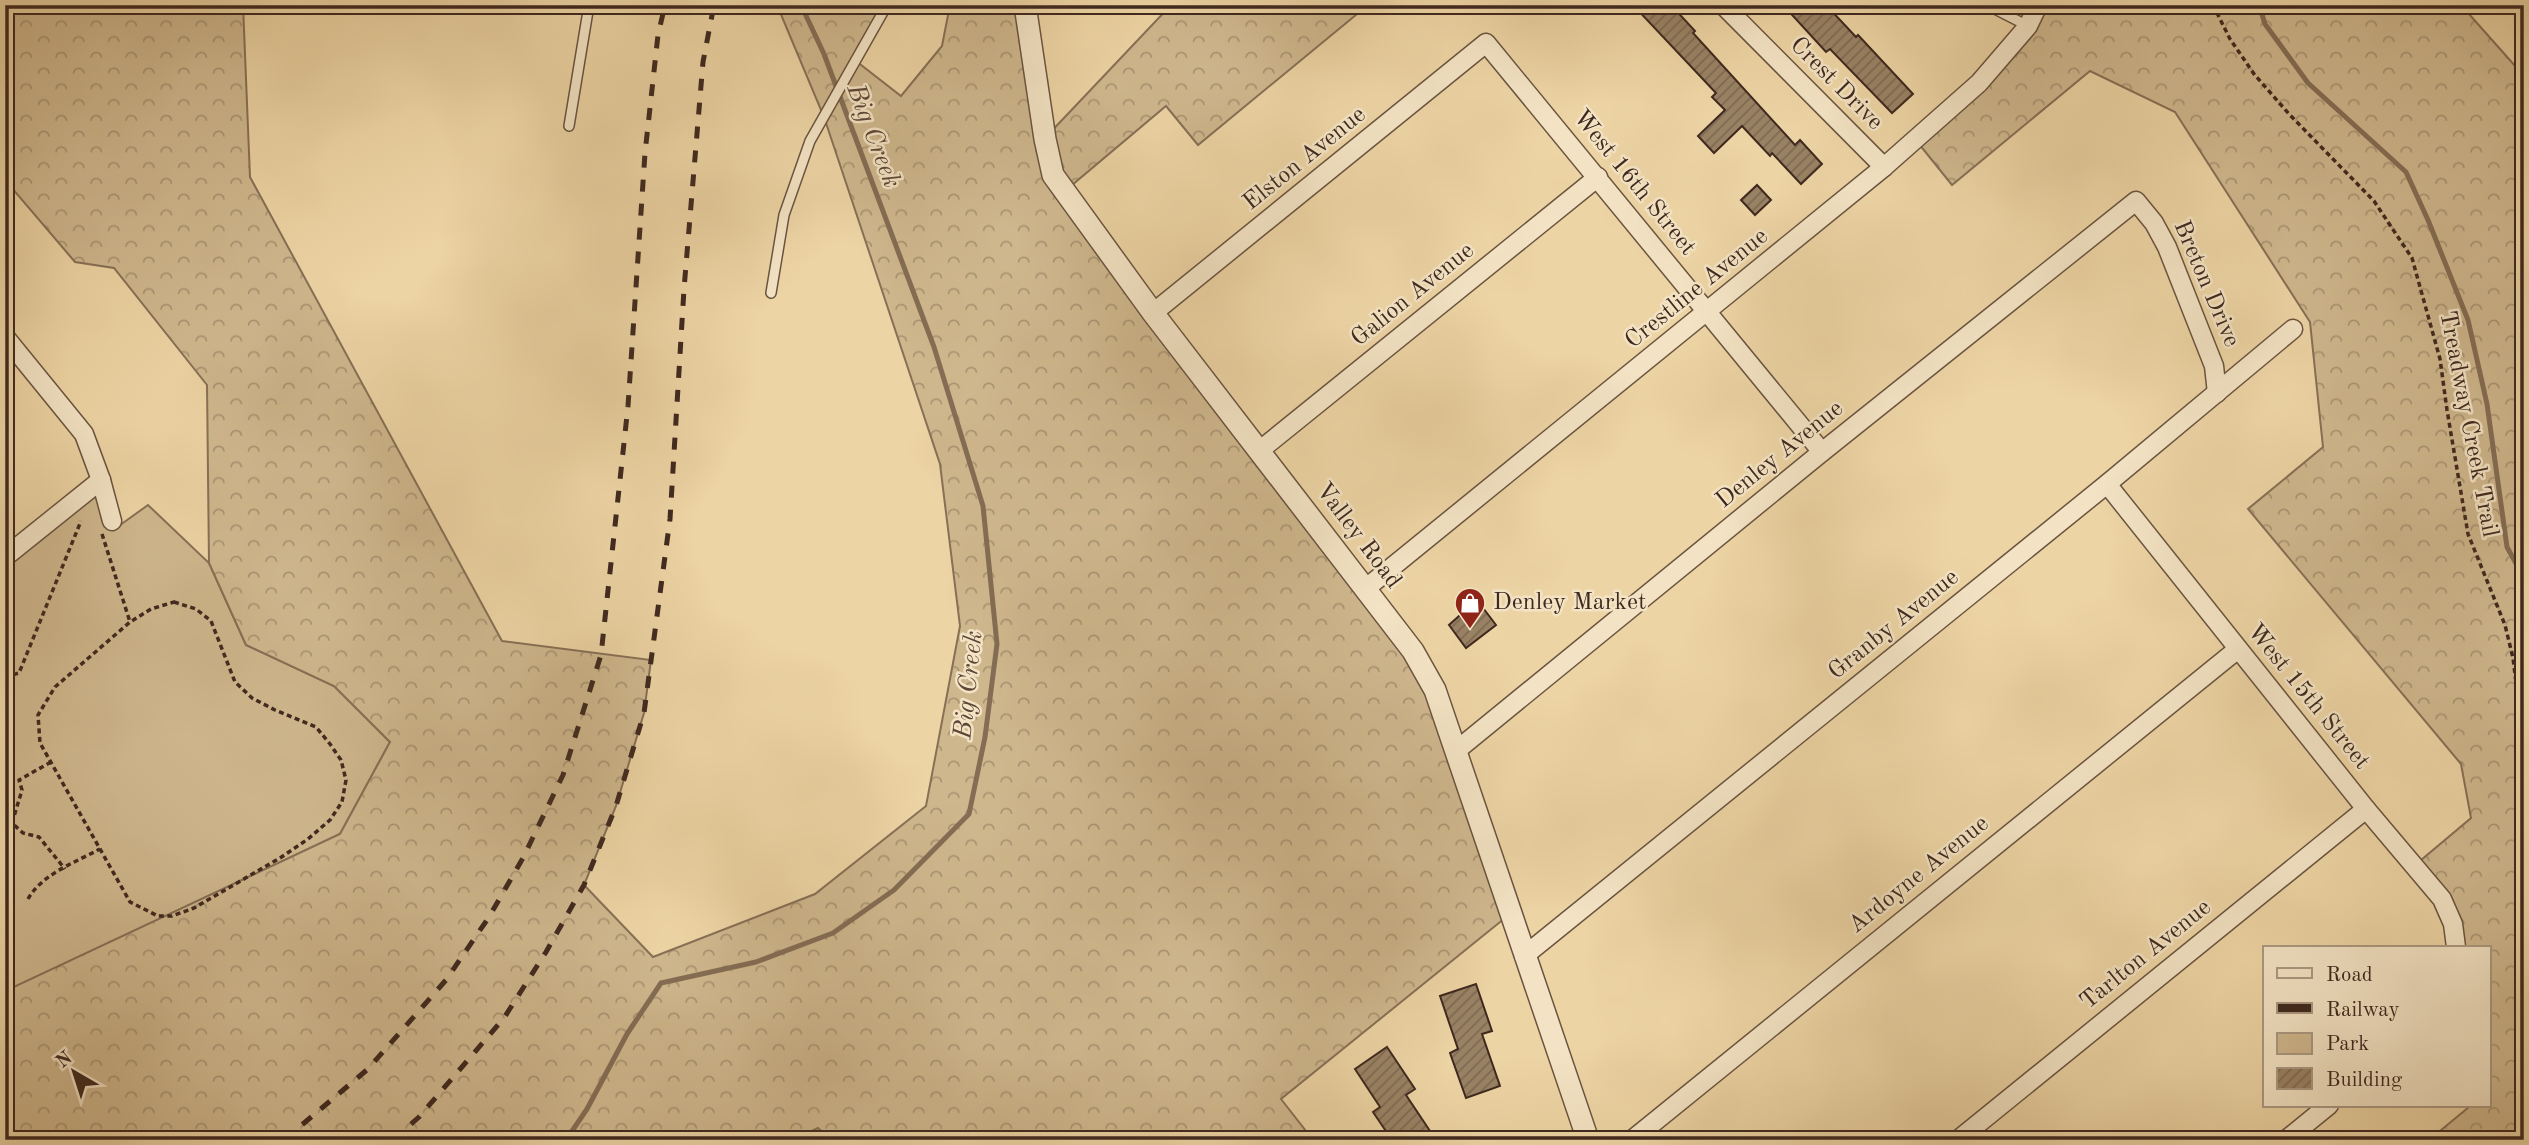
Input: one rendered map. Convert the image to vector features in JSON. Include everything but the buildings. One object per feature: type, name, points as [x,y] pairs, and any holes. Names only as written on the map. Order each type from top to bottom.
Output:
[{"type":"street","name":"Valley Road","points":[[1025,5],[1053,175],[1153,313],[1416,656],[1435,690],[1588,1140]]},
{"type":"street","name":"Crest Drive","points":[[1723,5],[1884,167]]},
{"type":"street","name":"Crestline Avenue","points":[[1365,589],[1884,167],[1979,83],[2028,26],[2038,5]]},
{"type":"street","name":"Elston Avenue","points":[[1153,313],[1486,43]]},
{"type":"street","name":"West 16th Street","points":[[1486,43],[1822,452]]},
{"type":"street","name":"Galion Avenue","points":[[1259,451],[1598,177]]},
{"type":"street","name":"Breton Drive","points":[[2136,201],[2154,223],[2167,247],[2214,366],[2217,393]]},
{"type":"street","name":"Denley Avenue","points":[[1457,750],[1822,452],[2136,201]]},
{"type":"street","name":"Granby Avenue","points":[[1524,956],[2107,484],[2293,329]]},
{"type":"street","points":[[5,337],[84,434],[101,480],[106,526]]},
{"type":"street","points":[[5,558],[101,480]]},
{"type":"street","name":"West 15th Street","points":[[2107,484],[2366,809],[2442,900],[2454,924],[2456,946]]},
{"type":"street","name":"Ardoyne Avenue","points":[[1632,1140],[2238,649]]},
{"type":"street","name":"Tarlton Avenue","points":[[1958,1140],[2366,809]]},
{"type":"street","points":[[2286,1140],[2328,1106]]},
{"type":"lane","points":[[569,126],[589,5]]},
{"type":"lane","points":[[771,293],[785,215],[810,141],[887,5]]},
{"type":"lane","points":[[1987,5],[2028,26]]},
{"type":"path","name":"Treadway Creek Trail","points":[[2213,5],[2230,39],[2254,74],[2374,201],[2412,258],[2441,359],[2446,410],[2468,534],[2505,625],[2513,658],[2524,747]]},
{"type":"path","points":[[5,677],[19,673],[83,516]]},
{"type":"path","points":[[106,526],[130,622]]},
{"type":"path","points":[[174,603],[196,609],[211,621],[234,682],[252,698],[316,727],[341,760],[346,780],[342,802],[330,820],[308,839],[194,908],[172,916],[158,916],[130,902],[51,762],[40,743],[38,715],[55,687],[130,622],[151,609],[174,603]]},
{"type":"path","points":[[51,762],[19,779],[22,790],[12,823],[23,833],[39,837],[65,869]]},
{"type":"path","points":[[28,899],[34,888],[100,849]]},
{"type":"green space","points":[[5,5],[243,5],[250,177],[502,641],[651,660],[644,713],[616,806],[584,885],[653,957],[815,894],[926,806],[960,626],[940,464],[824,117],[777,5],[881,5],[885,11],[856,61],[901,96],[942,46],[950,5],[1025,5],[1045,138],[1171,5],[1368,5],[1198,145],[1166,106],[1065,191],[1416,656],[1510,914],[1281,1099],[1313,1140],[831,1140],[818,1128],[793,1140],[5,1140],[5,962],[14,987],[340,834],[390,742],[334,686],[246,645],[209,563],[207,385],[114,268],[75,262],[5,180]]},
{"type":"green space","points":[[2038,5],[2461,5],[2524,76],[2524,1140],[2429,1140],[2468,1106],[2490,1106],[2490,946],[2456,946],[2453,924],[2414,866],[2471,818],[2461,764],[2248,509],[2323,447],[2310,322],[2175,112],[2090,71],[1952,185],[1915,139],[1979,83]]},
{"type":"green space","points":[[101,480],[116,528],[148,505],[209,563],[246,645],[334,686],[390,742],[340,834],[14,988],[5,962],[5,557]]},
{"type":"waterway","name":"Big Creek","points":[[566,1140],[587,1109],[627,1034],[661,983],[756,962],[833,933],[894,890],[969,814],[985,737],[997,644],[983,506],[934,347],[824,54],[801,5]]},
{"type":"waterway","points":[[2259,5],[2265,24],[2308,83],[2406,172],[2468,320],[2487,404],[2507,547],[2524,578]]},
{"type":"railway","points":[[284,1140],[368,1069],[446,980],[489,917],[523,858],[563,775],[601,655],[628,406],[645,153],[658,35],[665,5]]},
{"type":"railway","points":[[393,1140],[419,1117],[504,1018],[546,952],[584,885],[616,806],[644,713],[670,519],[684,289],[703,62],[714,5]]},
{"type":"place","name":"Denley Market","points":[[1470,630]]}]
